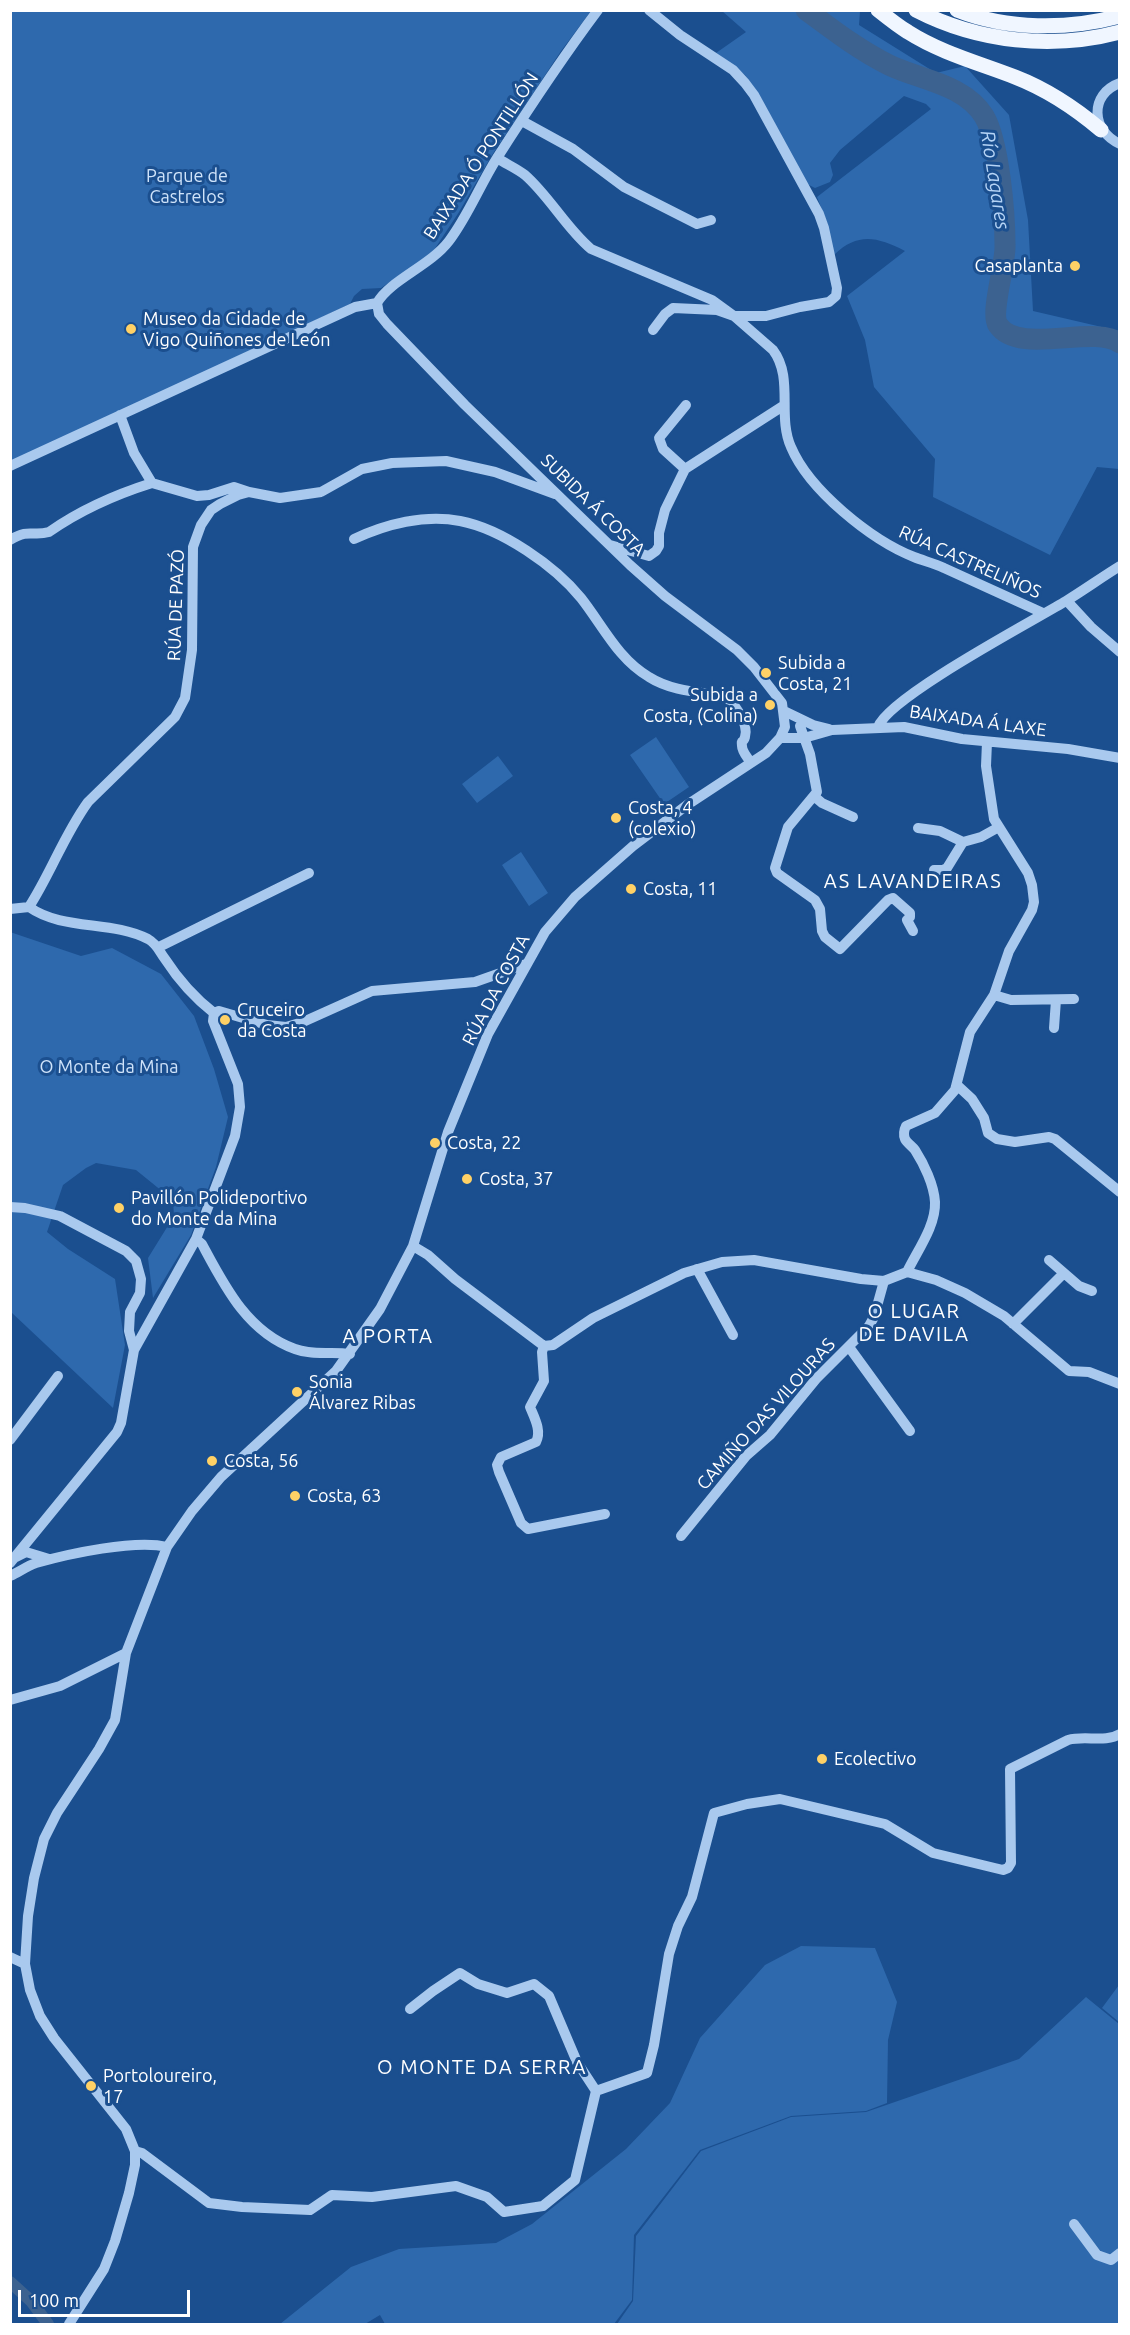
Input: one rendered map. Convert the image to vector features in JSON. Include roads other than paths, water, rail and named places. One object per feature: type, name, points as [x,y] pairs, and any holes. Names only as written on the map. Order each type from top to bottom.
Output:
[{"type":"main road","points":[[879,10],[909,33],[953,54],[1045,91],[1068,104],[1101,130]]},
{"type":"main road","points":[[916,10],[969,31],[1011,39],[1057,41],[1119,32]]},
{"type":"main road","points":[[957,10],[1001,22],[1048,26],[1076,24],[1119,16]]},
{"type":"street","name":"BAIXADA Ó PONTILLÓN","points":[[377,303],[384,293],[436,256],[450,240],[497,158],[598,10]]},
{"type":"street","points":[[649,10],[680,35],[725,64],[754,95],[819,214],[837,288],[833,299],[766,316],[734,316],[717,310],[673,308],[665,314],[653,330]]},
{"type":"street","points":[[1119,82],[1106,91],[1099,103],[1097,117],[1101,130],[1110,140],[1119,144]]},
{"type":"street","points":[[522,121],[573,149],[624,187],[697,224],[711,220]]},
{"type":"street","name":"RÚA CASTRELIÑOS","points":[[497,158],[524,174],[591,249],[712,300],[734,316],[778,357],[783,371],[783,406],[789,445],[805,473],[833,504],[876,536],[913,557],[935,564],[1043,613]]},
{"type":"street","points":[[10,466],[354,307],[377,303]]},
{"type":"street","name":"SUBIDA Á COSTA","points":[[377,303],[379,314],[387,324],[473,413],[665,596],[736,650],[766,680],[777,695],[784,711],[785,727]]},
{"type":"street","points":[[685,469],[663,449],[659,438],[686,405]]},
{"type":"street","points":[[610,545],[649,556],[656,551],[665,510],[685,469],[783,406]]},
{"type":"street","points":[[120,415],[134,453],[152,483]]},
{"type":"street","points":[[10,540],[27,532],[49,532],[97,506],[152,483],[197,496],[209,495],[234,487],[280,498],[321,492],[362,469],[393,463],[446,461],[495,472],[559,495]]},
{"type":"street","name":"RÚA DE PAZÓ","points":[[29,907],[76,818],[88,802],[163,729],[180,708],[185,698],[190,669],[191,563],[196,536],[212,510],[227,500],[249,492]]},
{"type":"street","points":[[354,539],[374,530],[418,520],[460,521],[506,539],[558,573],[580,597],[618,651],[640,671],[669,687],[723,696],[730,700],[737,708],[745,729],[746,737],[742,742],[742,748],[751,763]]},
{"type":"street","points":[[878,728],[884,716],[912,694],[1043,613],[1067,601],[1119,566]]},
{"type":"street","points":[[1067,601],[1090,627],[1119,652]]},
{"type":"street","name":"BAIXADA Á LAXE","points":[[784,711],[813,725],[832,730]]},
{"type":"street","name":"BAIXADA Á LAXE","points":[[785,727],[813,725]]},
{"type":"street","points":[[800,726],[817,788],[815,797],[788,827],[775,868],[777,873],[815,900],[820,909],[822,931],[825,937],[840,949],[888,900],[893,898],[910,913],[907,920],[913,931]]},
{"type":"street","name":"RÚA DA COSTA","points":[[135,2151],[126,2129],[46,2027],[30,1990],[25,1964],[33,1887],[44,1839],[57,1813],[115,1720],[126,1653],[167,1547],[192,1511],[221,1477],[308,1398],[350,1354],[380,1309],[413,1246],[448,1132],[488,1034],[526,964],[559,915],[591,883],[687,805],[766,753],[780,738],[785,727]]},
{"type":"street","name":"BAIXADA Á LAXE","points":[[780,738],[804,738],[832,730],[904,727],[962,739],[1068,749],[1119,758]]},
{"type":"street","points":[[907,1272],[929,1228],[935,1202],[925,1170],[914,1149],[905,1139],[904,1128],[906,1125],[935,1113],[958,1086],[970,1032],[994,995],[1009,951],[1032,910],[1034,902],[1028,873],[994,819],[986,766],[987,742]]},
{"type":"street","points":[[815,797],[822,803],[854,817]]},
{"type":"street","points":[[918,828],[940,831],[963,842],[981,837],[999,827]]},
{"type":"street","points":[[934,870],[947,868],[963,842]]},
{"type":"street","points":[[159,947],[309,873]]},
{"type":"street","points":[[10,909],[29,907],[42,916],[136,934],[148,939],[159,947],[164,958],[201,1003],[214,1013]]},
{"type":"street","points":[[214,1013],[219,1011],[267,1025],[286,1027],[303,1022],[372,991],[475,982],[526,964]]},
{"type":"street","points":[[994,995],[1011,1000],[1074,999]]},
{"type":"street","points":[[1054,1028],[1056,1000]]},
{"type":"street","points":[[13,1560],[117,1432],[121,1423],[134,1350],[196,1239],[235,1136],[240,1107],[238,1084],[213,1021],[214,1013]]},
{"type":"street","points":[[958,1086],[972,1099],[984,1118],[990,1135],[997,1139],[1015,1142],[1048,1137],[1055,1139],[1119,1192]]},
{"type":"street","points":[[10,1207],[60,1216],[126,1251],[136,1261],[141,1279],[140,1293],[130,1312],[129,1331],[134,1350]]},
{"type":"street","points":[[196,1239],[202,1244],[234,1301],[259,1327],[295,1350],[350,1354]]},
{"type":"street","points":[[413,1246],[544,1346],[553,1345],[593,1318],[669,1280],[722,1262],[754,1260],[861,1279],[884,1281],[907,1272],[936,1280],[965,1293],[1013,1324],[1069,1371],[1089,1372],[1119,1384]]},
{"type":"street","points":[[1049,1260],[1079,1286],[1092,1291]]},
{"type":"street","points":[[697,1269],[733,1335]]},
{"type":"street","points":[[1013,1324],[1064,1273]]},
{"type":"street","name":"CAMIÑO DAS VILOURAS","points":[[681,1536],[746,1456],[770,1435],[816,1379],[862,1334],[874,1317],[884,1281]]},
{"type":"street","points":[[544,1346],[542,1352],[544,1381],[530,1407],[539,1438],[536,1442],[501,1457],[497,1465],[499,1472],[521,1523],[528,1529],[604,1514]]},
{"type":"street","points":[[849,1347],[910,1431]]},
{"type":"street","points":[[10,1440],[58,1376]]},
{"type":"street","points":[[34,1559],[32,1546],[35,1533]]},
{"type":"street","points":[[10,1576],[39,1557],[52,1559],[146,1544],[167,1547]]},
{"type":"street","points":[[13,1560],[26,1552],[34,1559]]},
{"type":"street","points":[[10,1700],[60,1686],[126,1653]]},
{"type":"street","points":[[596,2091],[647,2073],[669,1954],[678,1926],[692,1897],[714,1813],[747,1804],[780,1799],[885,1824],[933,1853],[1003,1870],[1011,1863],[1011,1769],[1077,1737],[1108,1738],[1119,1734]]},
{"type":"street","points":[[10,1957],[25,1964]]},
{"type":"street","points":[[69,2325],[104,2269],[116,2241],[135,2165],[135,2151],[142,2152],[209,2203],[242,2207],[310,2210],[332,2195],[372,2197],[456,2186],[487,2197],[504,2212],[543,2206],[575,2180],[596,2091],[577,2062],[549,1996],[534,1984],[507,1993],[478,1984],[460,1973],[433,1990],[410,2009]]},
{"type":"street","points":[[1074,2224],[1097,2255],[1111,2260],[1119,2253]]},
{"type":"waterway","name":"Río Lagares","points":[[806,10],[878,59],[941,84],[965,97],[984,116],[994,142],[1004,215],[1005,253],[997,299],[998,325],[1008,334],[1022,338],[1092,337],[1108,338],[1120,343]]},
{"type":"waterway","points":[[10,2282],[31,2301],[48,2324]]},
{"type":"place","name":"Casaplanta","points":[[1075,266]]},
{"type":"place","name":"Museo da Cidade de Vigo Quiñones de León","points":[[131,329]]},
{"type":"place","name":"Subida a Costa, 21","points":[[766,673]]},
{"type":"place","name":"Subida a Costa, (Colina)","points":[[770,705]]},
{"type":"place","name":"Costa, 4 (colexio)","points":[[616,818]]},
{"type":"place","name":"Costa, 11","points":[[631,889]]},
{"type":"place","name":"Cruceiro da Costa","points":[[225,1020]]},
{"type":"place","name":"Costa, 22","points":[[435,1143]]},
{"type":"place","name":"Costa, 37","points":[[467,1179]]},
{"type":"place","name":"Pavillón Polideportivo do Monte da Mina","points":[[119,1208]]},
{"type":"place","name":"Sonia Álvarez Ribas","points":[[297,1392]]},
{"type":"place","name":"Costa, 56","points":[[212,1461]]},
{"type":"place","name":"Costa, 63","points":[[295,1496]]},
{"type":"place","name":"Ecolectivo","points":[[822,1759]]},
{"type":"place","name":"Portoloureiro, 17","points":[[91,2086]]},
{"type":"district","name":"AS LAVANDEIRAS","points":[[913,881]]},
{"type":"district","name":"O LUGAR DE DAVILA","points":[[914,1322]]},
{"type":"district","name":"A PORTA","points":[[388,1336]]},
{"type":"district","name":"O MONTE DA SERRA","points":[[482,2067]]},
{"type":"park label","name":"Parque de Castrelos","points":[[187,186]]},
{"type":"park label","name":"O Monte da Mina","points":[[109,1067]]}]
